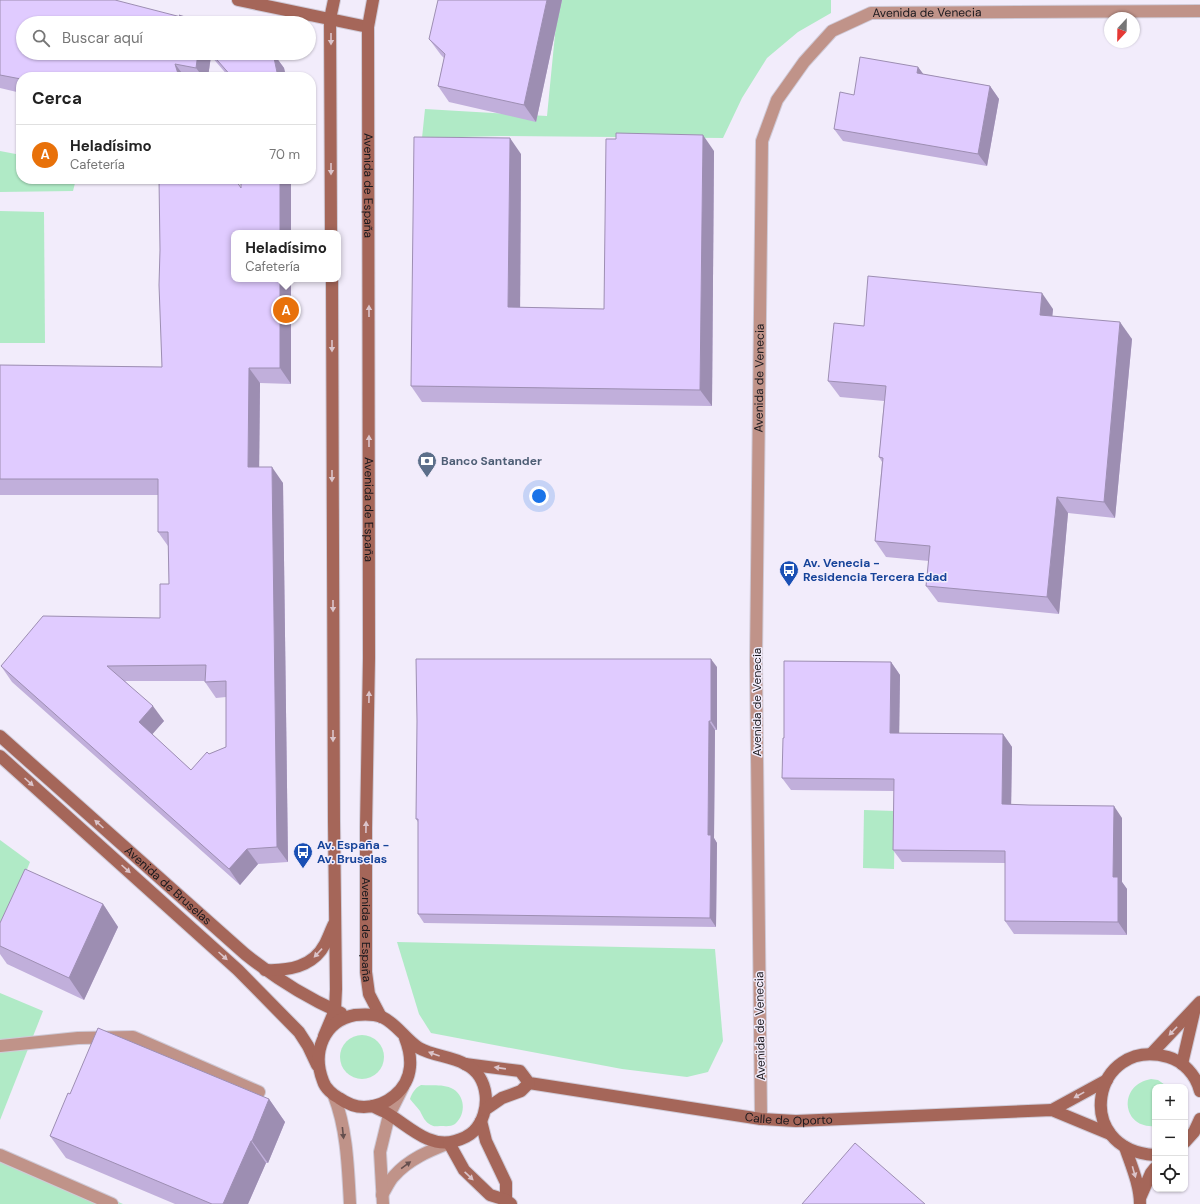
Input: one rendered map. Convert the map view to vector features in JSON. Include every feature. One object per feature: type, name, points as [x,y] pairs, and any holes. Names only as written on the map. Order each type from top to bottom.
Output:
[{"type":"main road","points":[[238,0],[315,16]]},
{"type":"main road","points":[[331,230],[330,19],[334,0]]},
{"type":"main road","name":"Avenida de España","points":[[373,0],[368,27],[369,658],[366,828],[366,972],[369,994],[381,1017]]},
{"type":"main road","points":[[316,16],[368,27]]},
{"type":"main road","points":[[332,282],[336,989],[335,1010],[318,1052],[318,1068],[323,1083],[334,1096],[348,1104],[364,1107],[380,1105],[394,1097],[404,1084],[410,1069],[410,1053],[405,1038]]},
{"type":"main road","name":"Avenida de Bruselas","points":[[0,736],[245,954],[265,970],[299,992],[349,1017]]},
{"type":"main road","name":"Avenida de Bruselas","points":[[0,756],[238,970],[299,1032],[308,1046],[318,1068]]},
{"type":"main road","points":[[265,970],[280,971],[294,969],[306,963],[316,955],[324,945],[336,919]]},
{"type":"main road","points":[[1151,1054],[1198,1005]]},
{"type":"main road","points":[[1182,1064],[1198,1005]]},
{"type":"main road","points":[[324,1036],[335,1024],[349,1017],[365,1014],[381,1017],[395,1025],[405,1038],[420,1049],[465,1064],[520,1071],[529,1083],[521,1091],[502,1098],[486,1109]]},
{"type":"main road","points":[[1152,1155],[1131,1151],[1119,1144],[1110,1134],[1103,1122],[1100,1108],[1101,1094],[1107,1080],[1115,1068],[1127,1059],[1141,1054],[1156,1054],[1170,1057],[1182,1064],[1192,1074],[1200,1091]]},
{"type":"main road","points":[[372,1106],[390,1115],[423,1137],[436,1142],[449,1143],[462,1139],[473,1132],[481,1122],[486,1109],[487,1096],[483,1083],[476,1072],[465,1064]]},
{"type":"main road","name":"Calle de Oporto","points":[[1052,1110],[1107,1080]]},
{"type":"main road","name":"Calle de Oporto","points":[[529,1083],[761,1119],[796,1121],[1052,1110],[1110,1134]]},
{"type":"main road","points":[[1188,1140],[1197,1132],[1200,1119]]},
{"type":"main road","points":[[449,1143],[464,1170],[490,1195],[509,1202],[506,1183],[486,1141],[481,1122]]},
{"type":"main road","points":[[1125,1147],[1134,1172],[1140,1201]]},
{"type":"main road","points":[[1140,1201],[1152,1172]]},
{"type":"street","name":"Avenida de Venecia","points":[[761,1119],[756,661],[762,141],[777,100],[804,62],[832,31],[871,13],[1200,11]]},
{"type":"street","points":[[0,1046],[78,1038],[133,1037],[260,1092]]},
{"type":"street","points":[[383,1199],[380,1152],[390,1115],[404,1084]]},
{"type":"street","points":[[334,1096],[340,1111],[342,1124],[350,1204]]},
{"type":"street","points":[[383,1199],[392,1177],[404,1166],[422,1154],[449,1143]]},
{"type":"street","points":[[0,1156],[112,1204]]},
{"type":"green space","points":[[562,0],[831,0],[831,13],[798,32],[767,58],[742,98],[723,138],[501,136],[422,138],[425,109],[547,116],[557,14]]},
{"type":"green space","points":[[0,151],[16,154],[16,184],[75,184],[73,191],[0,192]]},
{"type":"green space","points":[[0,211],[44,212],[45,343],[0,343]]},
{"type":"green space","points":[[864,810],[895,811],[894,869],[863,868]]},
{"type":"green space","points":[[0,840],[30,862],[0,935]]},
{"type":"green space","points":[[397,942],[715,949],[723,1041],[708,1072],[687,1077],[622,1069],[431,1033],[419,1014]]},
{"type":"green space","points":[[0,993],[43,1011],[0,1120]]},
{"type":"green space","points":[[358,1035],[366,1035],[378,1041],[384,1053],[384,1061],[378,1073],[366,1079],[358,1079],[346,1073],[340,1061],[340,1053],[346,1041]]},
{"type":"green space","points":[[1151,1079],[1158,1080],[1164,1084],[1152,1084],[1152,1126],[1144,1125],[1136,1121],[1130,1114],[1128,1106],[1129,1097],[1133,1089],[1140,1083]]},
{"type":"green space","points":[[421,1085],[447,1087],[456,1091],[462,1099],[463,1110],[459,1120],[455,1124],[450,1126],[432,1126],[426,1121],[410,1099],[414,1091]]},
{"type":"green space","points":[[0,1149],[123,1204],[0,1204]]},
{"type":"building","points":[[0,0],[115,0],[177,16],[16,16],[16,60],[197,60],[196,68],[175,64],[177,72],[16,72],[16,78],[0,75]]},
{"type":"building","points":[[438,0],[547,0],[524,105],[438,86],[445,54],[429,39]]},
{"type":"building","points":[[860,57],[918,67],[917,73],[990,86],[978,154],[834,129],[840,92],[854,95]]},
{"type":"building","points":[[217,60],[274,60],[277,72],[228,72]]},
{"type":"building","points":[[616,133],[703,135],[700,390],[411,386],[414,137],[510,138],[508,307],[604,309],[606,139],[616,139]]},
{"type":"building","points":[[159,184],[238,184],[241,188],[241,184],[280,184],[280,230],[231,230],[231,282],[280,282],[280,368],[249,368],[248,467],[272,467],[277,847],[247,849],[229,869],[1,666],[43,616],[160,618],[160,584],[169,584],[168,532],[158,532],[158,479],[0,479],[0,365],[162,367],[159,285]],"holes":[[[206,665],[205,682],[226,681],[226,747],[209,754],[207,752],[191,770],[139,722],[153,706],[107,666]]]},
{"type":"building","points":[[868,276],[1042,293],[1040,315],[1120,322],[1104,502],[1057,497],[1047,597],[926,586],[930,546],[875,541],[883,458],[879,457],[886,386],[828,381],[834,323],[864,326]]},
{"type":"building","points":[[416,659],[711,659],[708,835],[711,835],[710,918],[418,914],[418,819],[416,819]]},
{"type":"building","points":[[784,661],[891,662],[890,733],[1003,734],[1002,804],[1114,806],[1113,877],[1118,877],[1118,922],[1005,921],[1005,851],[893,850],[894,779],[782,778],[784,738]]},
{"type":"building","points":[[25,869],[103,904],[69,978],[0,946],[0,923]]},
{"type":"building","points":[[98,1028],[269,1099],[252,1141],[223,1204],[212,1204],[50,1136],[68,1093],[70,1094]]},
{"type":"building","points":[[855,1143],[925,1204],[802,1204]]},
{"type":"place","name":"Heladísimo","points":[[286,310]]},
{"type":"place","name":"Banco Santander","points":[[427,478]]},
{"type":"place","name":"Av. Venecia - Residencia Tercera Edad","points":[[789,587]]},
{"type":"place","name":"Av. España - Av. Bruselas","points":[[303,869]]}]
